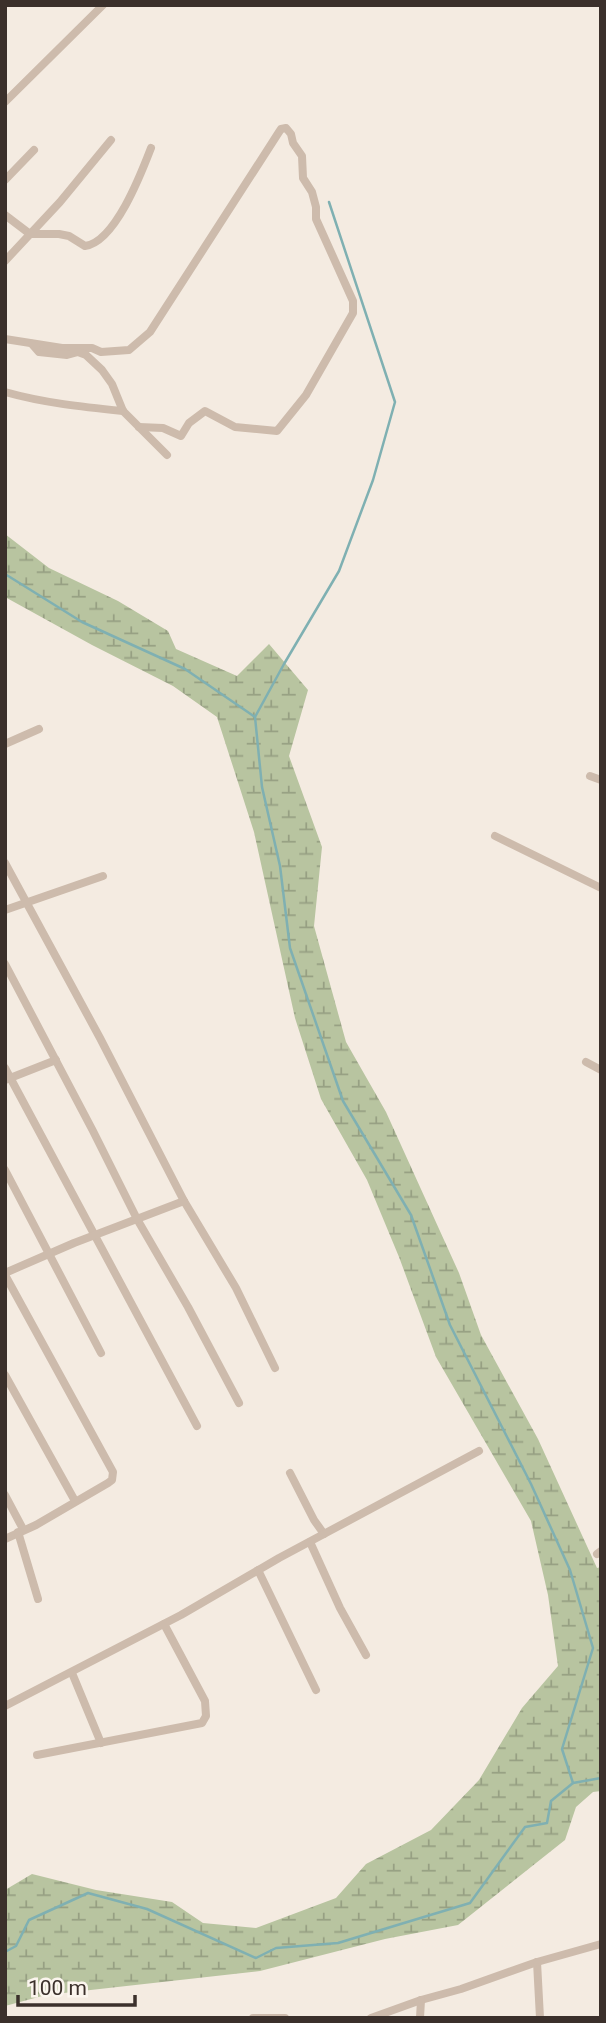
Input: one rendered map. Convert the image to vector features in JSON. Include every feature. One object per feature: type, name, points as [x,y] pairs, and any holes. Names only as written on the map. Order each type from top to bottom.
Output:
[{"type":"street","points":[[5,102],[103,5]]},
{"type":"street","points":[[5,339],[62,348],[92,348],[101,352],[129,350],[150,332],[279,132],[286,128],[302,156],[303,178],[312,192],[316,219],[353,301],[353,313],[306,395],[277,431],[235,427],[205,411],[189,423],[181,436],[163,428],[139,427]]},
{"type":"street","points":[[5,261],[60,202],[111,140]]},
{"type":"street","points":[[5,215],[30,234],[69,236],[85,246],[99,242],[129,200],[151,148]]},
{"type":"street","points":[[5,180],[34,150]]},
{"type":"street","points":[[33,344],[39,352],[67,355],[78,352],[86,355],[110,379],[123,411],[167,455]]},
{"type":"street","points":[[5,392],[83,408],[123,411]]},
{"type":"street","points":[[5,744],[39,729]]},
{"type":"street","points":[[590,776],[601,780]]},
{"type":"street","points":[[495,836],[601,888]]},
{"type":"street","points":[[5,863],[184,1200],[236,1288],[275,1368]]},
{"type":"street","points":[[5,910],[103,876]]},
{"type":"street","points":[[5,964],[137,1219],[239,1403]]},
{"type":"street","points":[[8,1079],[56,1060]]},
{"type":"street","points":[[586,1062],[601,1070]]},
{"type":"street","points":[[5,1068],[8,1079],[197,1426]]},
{"type":"street","points":[[5,1170],[102,1353]]},
{"type":"street","points":[[5,1539],[36,1525],[113,1480],[113,1472],[5,1274],[184,1200]]},
{"type":"street","points":[[5,1375],[75,1501]]},
{"type":"street","points":[[5,1706],[164,1624],[258,1570],[480,1451]]},
{"type":"street","points":[[290,1473],[324,1534]]},
{"type":"street","points":[[5,1495],[21,1531],[38,1599]]},
{"type":"street","points":[[310,1542],[366,1655]]},
{"type":"street","points":[[258,1570],[316,1690]]},
{"type":"street","points":[[37,1755],[202,1723],[206,1716],[205,1701],[164,1624]]},
{"type":"street","points":[[72,1672],[102,1742]]},
{"type":"street","points":[[371,2018],[537,1962],[601,1944]]},
{"type":"street","points":[[537,1962],[540,2018]]},
{"type":"street","points":[[420,2018],[421,2000]]},
{"type":"street","points":[[253,2018],[285,2018]]},
{"type":"green space","points":[[5,534],[49,568],[118,601],[168,631],[176,649],[237,676],[269,644],[308,690],[289,756],[322,847],[314,926],[346,1042],[386,1112],[459,1273],[481,1335],[538,1439],[597,1568],[601,1567],[601,1791],[593,1792],[576,1807],[565,1840],[458,1925],[385,1939],[260,1971],[46,1995],[5,2006],[5,1890],[32,1874],[96,1890],[172,1902],[203,1923],[256,1928],[336,1898],[366,1864],[431,1830],[479,1780],[522,1708],[558,1666],[548,1595],[531,1521],[436,1357],[367,1180],[321,1099],[295,1018],[254,832],[217,717],[173,686],[5,597]]},
{"type":"waterway","points":[[255,717],[339,571],[373,480],[395,402],[329,202]]},
{"type":"waterway","points":[[5,574],[82,622],[185,669],[255,717],[262,787],[280,866],[290,948],[343,1101],[411,1215],[450,1325],[531,1484],[570,1570],[593,1648],[562,1749],[573,1783]]},
{"type":"waterway","points":[[5,1952],[16,1946],[29,1920],[88,1893],[147,1909],[256,1958],[276,1948],[338,1943],[470,1903],[525,1827],[547,1823],[551,1801],[573,1783],[601,1778]]}]
